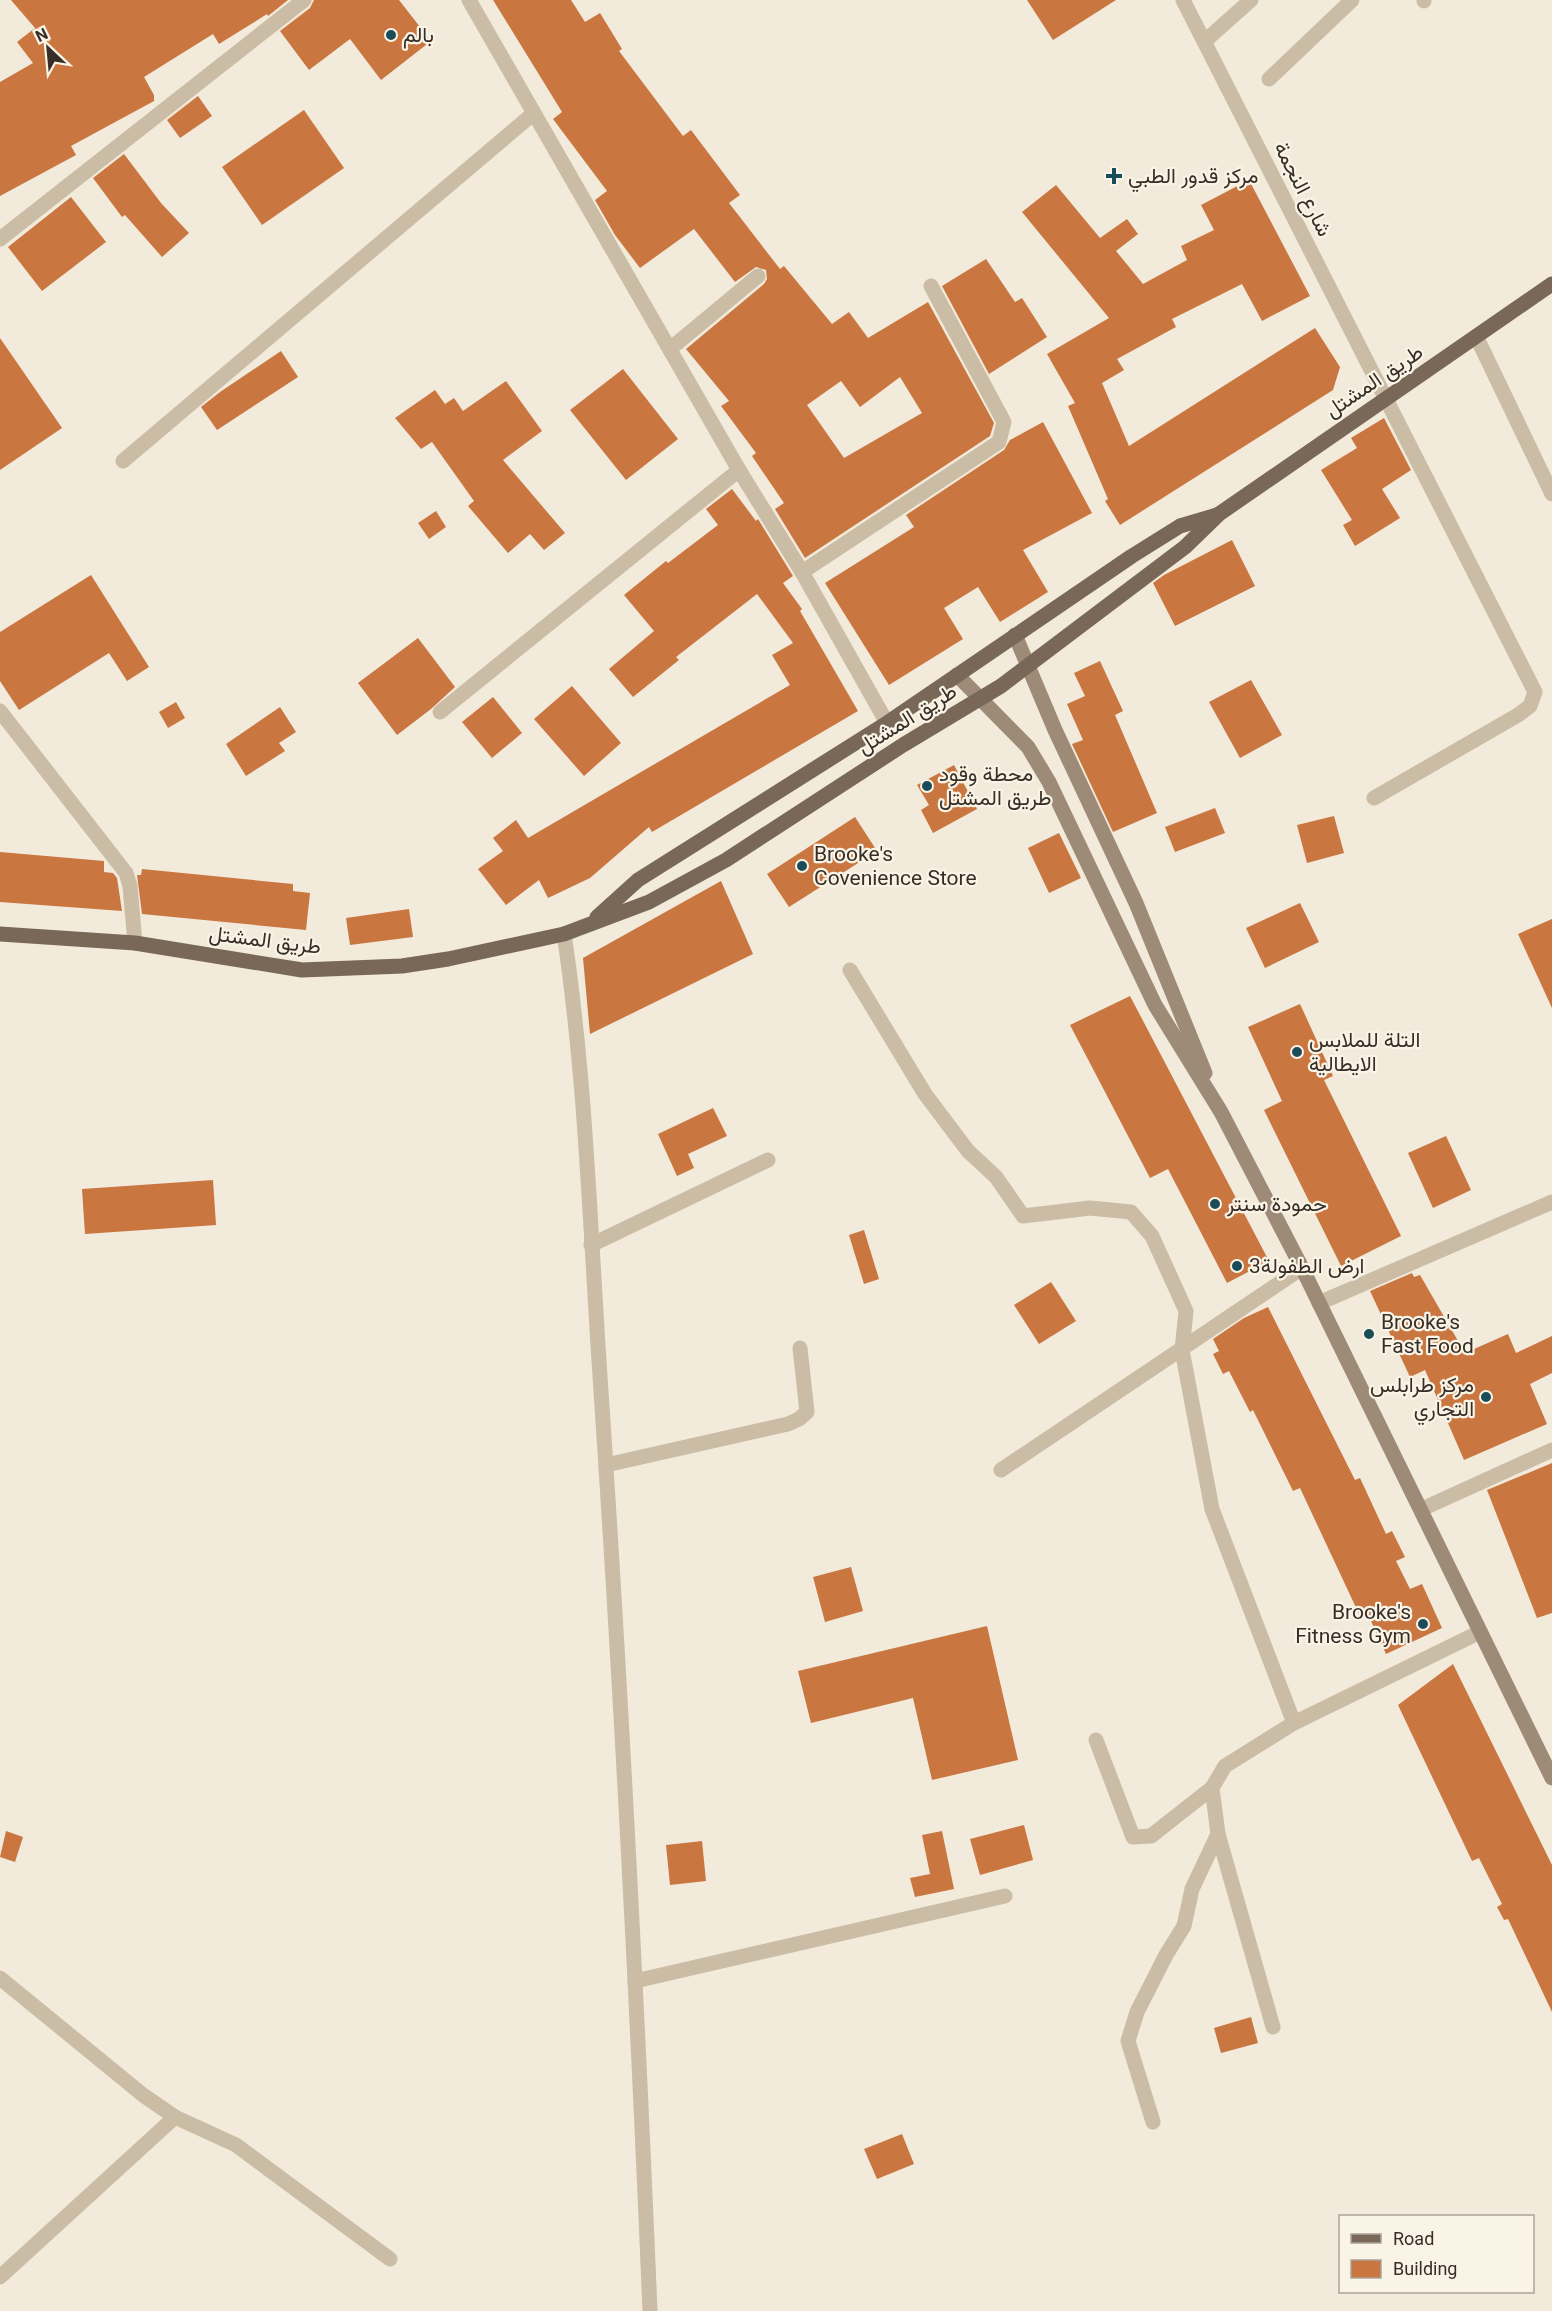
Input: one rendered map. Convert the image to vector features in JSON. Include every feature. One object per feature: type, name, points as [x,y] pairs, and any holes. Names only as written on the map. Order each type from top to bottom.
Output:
[{"type":"main road","name":"طريق المشتل","points":[[0,934],[135,944],[302,970],[402,966],[448,959],[564,934],[648,902],[726,861],[1001,686],[1185,547],[1220,514],[1552,284]]},
{"type":"main road","name":"طريق المشتل","points":[[592,922],[638,880],[887,723],[1132,555],[1180,526],[1220,514]]},
{"type":"main road","points":[[1015,635],[1030,665],[1055,730],[1136,903],[1221,1112]]},
{"type":"main road","points":[[957,675],[978,699],[1028,747],[1049,782],[1155,1005],[1221,1112],[1302,1268],[1552,1778]]},
{"type":"street","points":[[0,239],[303,0]]},
{"type":"street","points":[[469,0],[739,471],[802,572],[887,723]]},
{"type":"street","name":"شارع النجمة","points":[[1183,0],[1535,692],[1530,706],[1518,716],[1374,798]]},
{"type":"street","points":[[1205,41],[1251,0]]},
{"type":"street","points":[[1269,79],[1352,0]]},
{"type":"street","points":[[123,461],[534,113]]},
{"type":"street","points":[[670,349],[758,276]]},
{"type":"street","points":[[802,572],[999,441],[1004,422],[931,286]]},
{"type":"street","points":[[1477,338],[1552,494]]},
{"type":"street","points":[[440,712],[739,471]]},
{"type":"street","points":[[0,711],[126,873],[130,886],[135,944]]},
{"type":"street","points":[[564,934],[576,1018],[606,1465],[635,1981],[650,2311]]},
{"type":"street","points":[[850,970],[924,1094],[968,1151],[996,1178],[1023,1216],[1090,1208],[1131,1212],[1152,1236],[1186,1311],[1182,1350],[1212,1509],[1294,1723]]},
{"type":"street","points":[[591,1245],[768,1160]]},
{"type":"street","points":[[1319,1303],[1552,1202]]},
{"type":"street","points":[[1001,1470],[1302,1268]]},
{"type":"street","points":[[606,1465],[788,1424],[799,1419],[807,1412],[800,1348]]},
{"type":"street","points":[[1422,1509],[1552,1450]]},
{"type":"street","points":[[1096,1740],[1133,1837],[1151,1836],[1212,1788],[1226,1766],[1294,1723],[1480,1632]]},
{"type":"street","points":[[1212,1788],[1218,1834],[1273,2027]]},
{"type":"street","points":[[1152,2122],[1128,2040],[1137,2012],[1166,1955],[1184,1926],[1192,1889],[1218,1834]]},
{"type":"street","points":[[635,1981],[1005,1896]]},
{"type":"street","points":[[0,1978],[142,2095],[175,2117],[236,2145],[390,2259]]},
{"type":"street","points":[[0,2277],[175,2117]]},
{"type":"building","points":[[11,0],[288,0],[268,16],[267,14],[219,44],[213,34],[144,77],[154,95],[154,101],[71,146],[76,155],[0,196],[0,82],[33,63],[17,42],[35,28]]},
{"type":"building","points":[[314,0],[399,0],[431,41],[381,80],[350,39],[309,70],[280,31],[310,8]]},
{"type":"building","points":[[493,0],[571,0],[585,22],[600,13],[622,49],[619,51],[683,136],[691,130],[740,195],[729,203],[780,269],[784,266],[832,324],[849,312],[868,338],[928,302],[994,423],[990,436],[805,558],[775,509],[784,503],[752,456],[756,453],[721,406],[729,401],[686,349],[764,284],[767,279],[766,270],[756,267],[735,282],[694,229],[640,268],[615,235],[595,200],[607,191],[553,119],[562,112]],"holes":[[[900,377],[922,413],[844,458],[807,405],[841,381],[860,407]]]},
{"type":"building","points":[[1027,0],[1116,0],[1053,40]]},
{"type":"building","points":[[198,96],[212,116],[180,138],[167,120]]},
{"type":"building","points":[[304,110],[344,168],[262,225],[222,167]]},
{"type":"building","points":[[124,154],[161,203],[189,233],[162,257],[125,215],[122,217],[93,178]]},
{"type":"building","points":[[1249,180],[1310,296],[1262,321],[1242,284],[1172,319],[1176,327],[1117,359],[1124,370],[1102,383],[1129,446],[1315,328],[1340,367],[1333,390],[1120,525],[1105,501],[1108,499],[1068,406],[1075,403],[1047,354],[1109,318],[1022,212],[1056,185],[1100,238],[1127,219],[1138,234],[1116,251],[1143,284],[1187,260],[1181,246],[1214,230],[1201,205]]},
{"type":"building","points":[[71,197],[106,242],[42,291],[8,247]]},
{"type":"building","points":[[986,259],[1015,302],[1022,298],[1047,337],[989,374],[942,286]]},
{"type":"building","points":[[0,338],[62,428],[0,470]]},
{"type":"building","points":[[281,351],[298,377],[217,430],[201,407]]},
{"type":"building","points":[[623,369],[678,439],[626,480],[570,410]]},
{"type":"building","points":[[506,381],[542,431],[503,460],[565,533],[544,550],[530,534],[508,553],[468,506],[474,501],[432,442],[421,449],[395,418],[435,390],[445,404],[454,398],[463,411]]},
{"type":"building","points":[[1384,418],[1411,470],[1382,489],[1400,518],[1355,546],[1343,525],[1352,520],[1321,470],[1357,448],[1351,438]]},
{"type":"building","points":[[1043,422],[1092,513],[1023,550],[1048,592],[1000,622],[978,587],[944,608],[963,639],[889,685],[825,583],[914,527],[906,515],[1004,450],[1010,440]]},
{"type":"building","points":[[732,489],[756,521],[758,519],[793,576],[783,583],[802,609],[800,611],[858,711],[652,832],[649,827],[590,878],[548,898],[539,880],[506,905],[478,869],[503,851],[493,838],[516,820],[528,838],[790,685],[772,655],[793,643],[757,594],[676,657],[679,660],[633,697],[609,669],[654,631],[624,595],[666,561],[668,563],[718,525],[706,509]]},
{"type":"building","points":[[436,511],[446,527],[429,539],[418,523]]},
{"type":"building","points":[[1232,540],[1255,586],[1175,626],[1153,583]]},
{"type":"building","points":[[91,575],[149,667],[127,681],[109,653],[19,710],[0,681],[0,632]]},
{"type":"building","points":[[418,638],[455,687],[397,735],[358,683]]},
{"type":"building","points":[[1100,661],[1123,711],[1115,715],[1157,813],[1113,832],[1072,744],[1083,740],[1067,704],[1085,696],[1074,673]]},
{"type":"building","points":[[1251,680],[1282,735],[1240,758],[1209,702]]},
{"type":"building","points":[[572,686],[621,743],[584,776],[534,719]]},
{"type":"building","points":[[493,697],[522,733],[492,758],[462,722]]},
{"type":"building","points":[[176,702],[185,718],[168,728],[159,712]]},
{"type":"building","points":[[280,707],[296,732],[279,743],[285,751],[246,776],[226,744]]},
{"type":"building","points":[[954,765],[977,809],[933,833],[921,810],[929,805],[917,785]]},
{"type":"building","points":[[1215,808],[1225,833],[1175,852],[1165,827]]},
{"type":"building","points":[[1334,816],[1344,853],[1307,863],[1297,825]]},
{"type":"building","points":[[855,817],[877,851],[789,907],[767,874]]},
{"type":"building","points":[[1059,833],[1081,878],[1049,893],[1028,848]]},
{"type":"building","points":[[0,852],[104,861],[104,872],[113,873],[117,878],[122,911],[0,902]]},
{"type":"building","points":[[142,869],[293,884],[293,891],[310,893],[306,930],[142,914],[137,875],[141,875]]},
{"type":"building","points":[[721,881],[753,954],[590,1034],[583,958]]},
{"type":"building","points":[[1300,903],[1319,942],[1265,968],[1246,928]]},
{"type":"building","points":[[409,909],[413,937],[350,945],[346,918]]},
{"type":"building","points":[[1552,919],[1552,1008],[1518,934]]},
{"type":"building","points":[[1130,996],[1269,1261],[1227,1283],[1168,1169],[1150,1178],[1070,1025]]},
{"type":"building","points":[[1300,1004],[1333,1076],[1324,1080],[1401,1236],[1341,1266],[1264,1110],[1282,1101],[1248,1027]]},
{"type":"building","points":[[713,1108],[727,1136],[688,1154],[694,1168],[677,1176],[658,1134]]},
{"type":"building","points":[[1446,1136],[1471,1190],[1433,1208],[1408,1153]]},
{"type":"building","points":[[213,1180],[216,1225],[85,1234],[82,1189]]},
{"type":"building","points":[[864,1230],[879,1279],[864,1284],[849,1235]]},
{"type":"building","points":[[1412,1273],[1414,1277],[1420,1275],[1465,1353],[1508,1334],[1516,1353],[1552,1336],[1552,1373],[1530,1384],[1547,1424],[1464,1460],[1425,1370],[1410,1377],[1370,1291]]},
{"type":"building","points":[[1051,1282],[1076,1321],[1039,1344],[1014,1305]]},
{"type":"building","points":[[1268,1307],[1355,1480],[1360,1478],[1386,1534],[1392,1531],[1405,1557],[1396,1561],[1410,1589],[1422,1584],[1442,1628],[1386,1654],[1366,1610],[1359,1614],[1300,1488],[1293,1491],[1253,1410],[1250,1412],[1229,1371],[1223,1374],[1213,1354],[1219,1351],[1213,1339],[1244,1318]]},
{"type":"building","points":[[1552,1463],[1552,1613],[1537,1618],[1487,1490]]},
{"type":"building","points":[[851,1567],[863,1611],[825,1622],[813,1577]]},
{"type":"building","points":[[987,1626],[1018,1760],[932,1780],[913,1698],[811,1723],[798,1671]]},
{"type":"building","points":[[1453,1664],[1552,1865],[1552,2012],[1508,1919],[1504,1920],[1497,1907],[1502,1904],[1479,1858],[1472,1861],[1398,1705]]},
{"type":"building","points":[[1024,1825],[1033,1860],[980,1875],[970,1839]]},
{"type":"building","points":[[6,1831],[23,1837],[15,1862],[0,1857]]},
{"type":"building","points":[[942,1831],[954,1889],[915,1897],[910,1878],[930,1874],[922,1835]]},
{"type":"building","points":[[702,1841],[706,1881],[670,1885],[666,1845]]},
{"type":"building","points":[[1251,2017],[1258,2043],[1221,2053],[1214,2028]]},
{"type":"building","points":[[902,2134],[914,2164],[877,2179],[864,2149]]},
{"type":"place","name":"بالم","points":[[391,35]]},
{"type":"place","name":"مركز قدور الطبي","points":[[1114,176]]},
{"type":"place","name":"محطة وقود طريق المشتل","points":[[927,786]]},
{"type":"place","name":"Brooke's Covenience Store","points":[[802,866]]},
{"type":"place","name":"التلة للملابس الايطالية","points":[[1297,1052]]},
{"type":"place","name":"حمودة سنتر","points":[[1215,1204]]},
{"type":"place","name":"ارض الطفولة3","points":[[1237,1266]]},
{"type":"place","name":"Brooke's Fast Food","points":[[1369,1334]]},
{"type":"place","name":"مركز طرابلس التجاري","points":[[1486,1397]]},
{"type":"place","name":"Brooke's Fitness Gym","points":[[1423,1624]]}]
